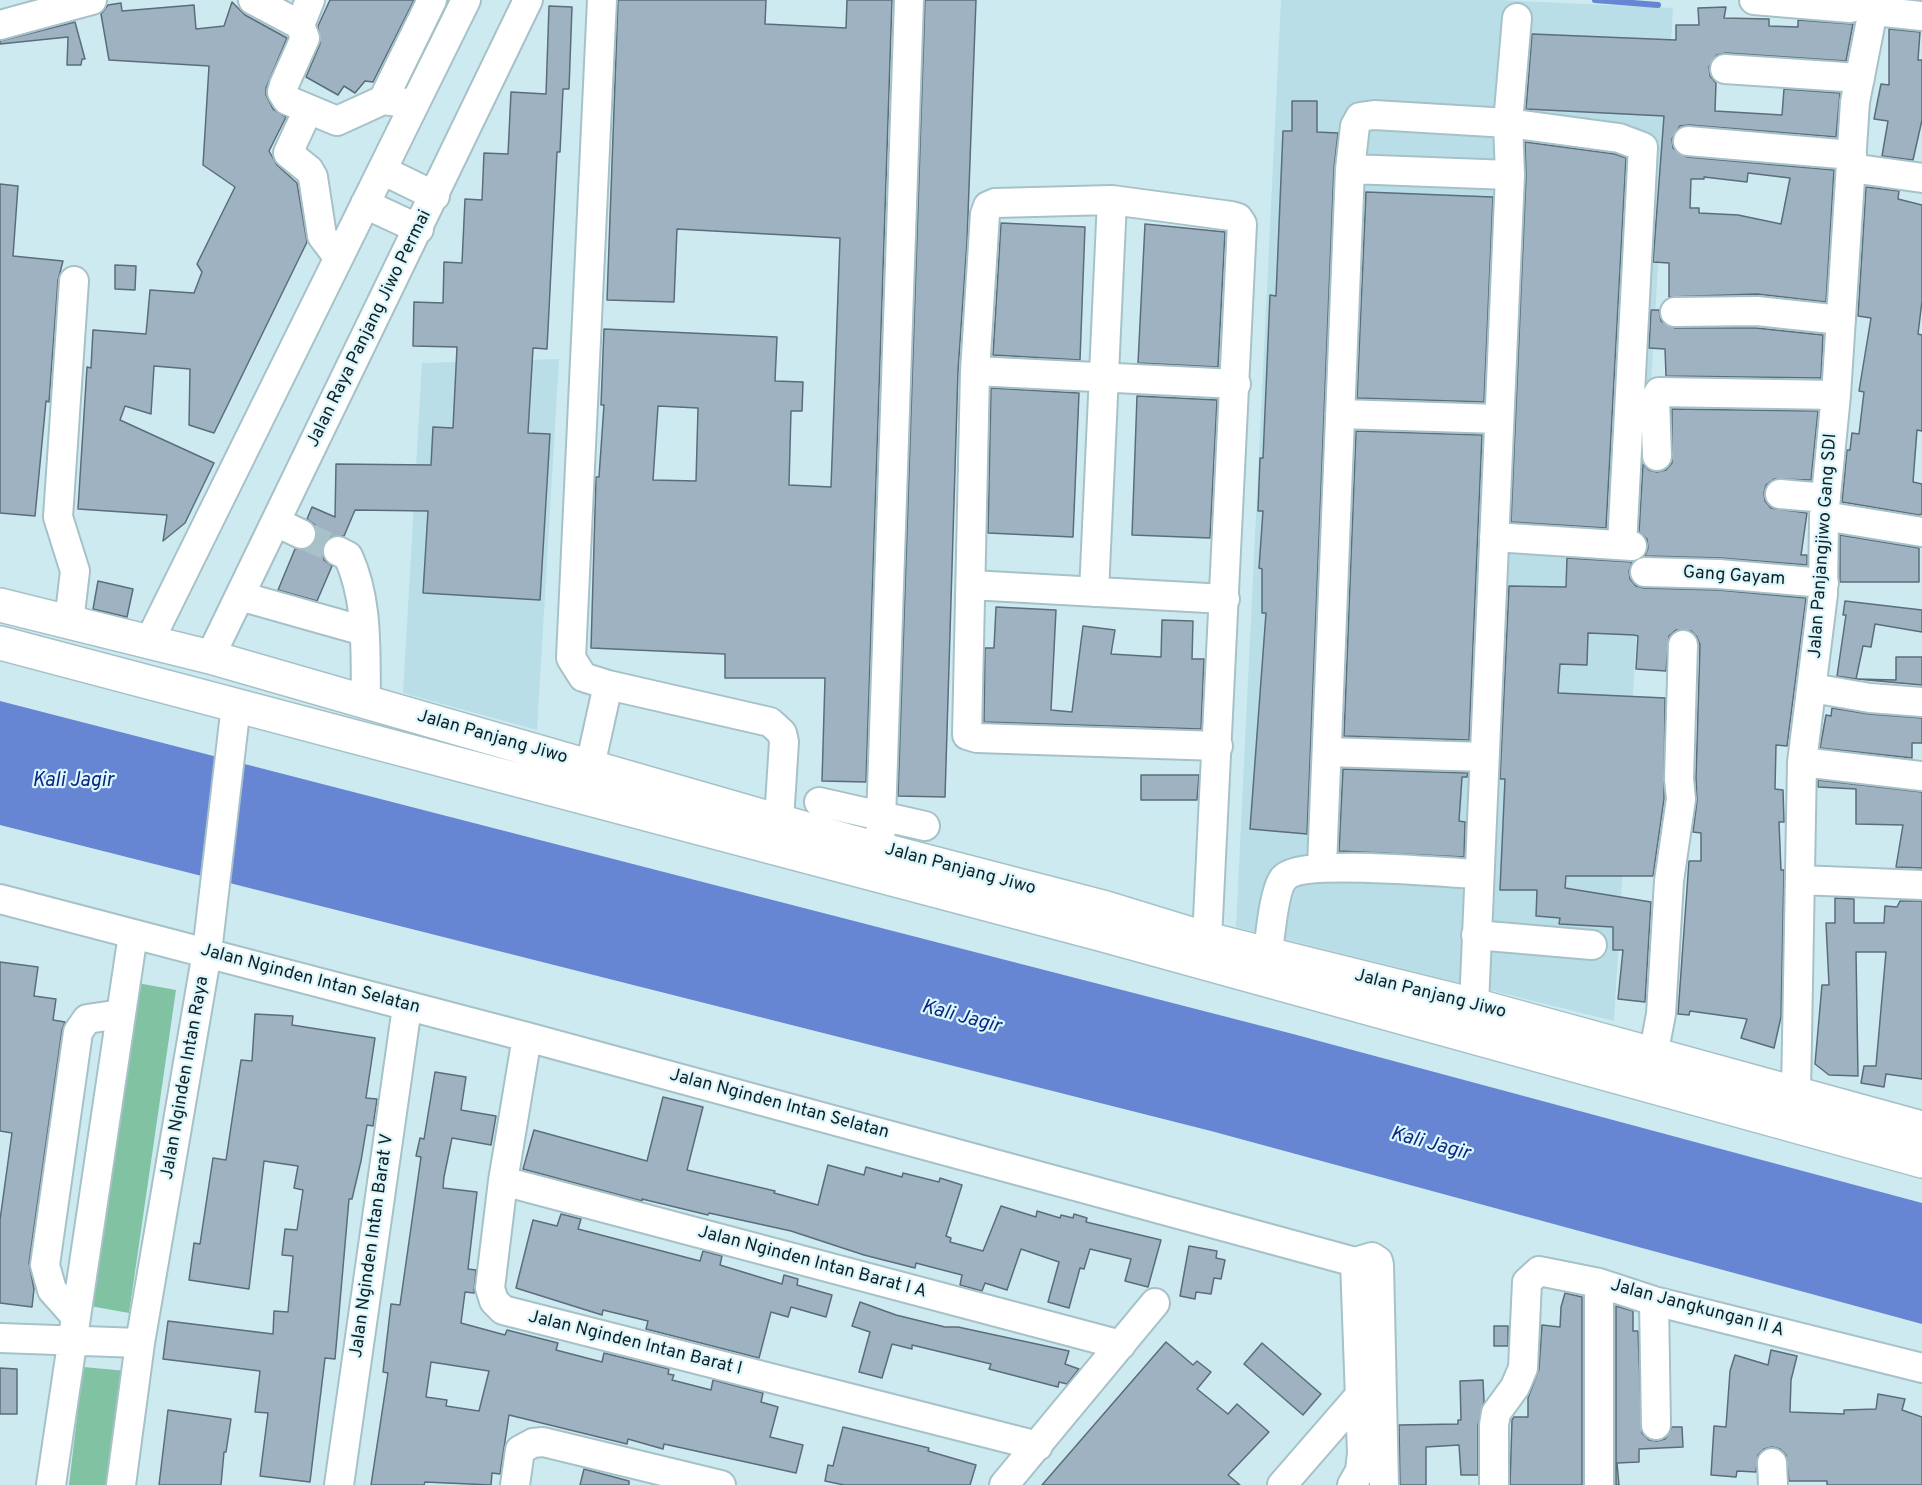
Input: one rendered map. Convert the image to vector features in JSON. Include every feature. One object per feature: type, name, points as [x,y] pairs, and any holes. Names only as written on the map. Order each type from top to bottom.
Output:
[{"type":"main road","name":"Jalan Panjang Jiwo","points":[[0,605],[210,657],[880,849],[1103,921],[1922,1161]]},
{"type":"main road","name":"Jalan Panjang Jiwo","points":[[0,643],[236,705],[1103,921]]},
{"type":"main road","name":"Jalan Panjang Jiwo","points":[[1148,934],[1207,939],[1268,953],[1474,1005],[1922,1128]]},
{"type":"street","points":[[0,25],[93,0]]},
{"type":"street","points":[[253,0],[305,13],[304,45],[282,92],[287,100],[337,121],[383,100],[414,104]]},
{"type":"street","points":[[383,100],[432,0]]},
{"type":"street","points":[[149,642],[466,0]]},
{"type":"street","name":"Jalan Raya Panjang Jiwo Permai","points":[[210,657],[240,596],[289,528],[419,229],[528,0]]},
{"type":"street","points":[[602,0],[571,658],[583,677],[608,685],[770,722],[777,726],[784,742],[779,820]]},
{"type":"street","points":[[880,849],[909,0]]},
{"type":"street","points":[[1754,0],[1866,6],[1922,16]]},
{"type":"street","name":"Jalan Panjangjiwo Gang SDI","points":[[1796,1093],[1802,762],[1824,583],[1825,507],[1836,395],[1855,102],[1860,78],[1866,6]]},
{"type":"street","points":[[1474,1005],[1510,175],[1508,123],[1516,18]]},
{"type":"street","points":[[1725,69],[1860,78]]},
{"type":"street","points":[[308,110],[288,153],[314,177],[322,236],[338,257]]},
{"type":"street","points":[[1322,866],[1350,169],[1355,126],[1360,117],[1374,115],[1508,123],[1619,138],[1643,147],[1627,545],[1494,537]]},
{"type":"street","points":[[1688,141],[1851,161],[1922,178]]},
{"type":"street","points":[[1350,169],[1510,175]]},
{"type":"street","points":[[382,170],[435,196]]},
{"type":"street","points":[[1094,592],[1112,200]]},
{"type":"street","points":[[1207,939],[1218,746],[1236,384],[1241,220],[1231,216],[1112,200],[995,203],[988,206],[985,214],[975,371],[971,585],[965,730],[971,737],[1218,746]]},
{"type":"street","points":[[364,204],[419,229]]},
{"type":"street","points":[[69,622],[75,571],[58,517],[74,281]]},
{"type":"street","points":[[1674,312],[1757,311],[1841,320]]},
{"type":"street","points":[[975,371],[1236,384]]},
{"type":"street","points":[[1657,456],[1655,399],[1659,392],[1836,395]]},
{"type":"street","points":[[1340,414],[1499,419]]},
{"type":"street","points":[[1780,494],[1922,532]]},
{"type":"street","points":[[338,551],[348,556],[358,577],[364,631],[366,702]]},
{"type":"street","name":"Gang Gayam","points":[[1645,572],[1719,574],[1824,583]]},
{"type":"street","points":[[971,585],[1225,599]]},
{"type":"street","points":[[240,596],[364,631]]},
{"type":"street","points":[[1653,1056],[1661,1014],[1669,881],[1681,799],[1679,779],[1683,645]]},
{"type":"street","points":[[590,766],[608,685]]},
{"type":"street","points":[[1812,688],[1870,698],[1922,702]]},
{"type":"street","name":"Jalan Nginden Intan Raya","points":[[121,1485],[140,1343],[207,951],[236,705]]},
{"type":"street","points":[[1327,752],[1484,757]]},
{"type":"street","points":[[1802,762],[1922,776]]},
{"type":"street","points":[[819,801],[925,826]]},
{"type":"street","points":[[1268,953],[1283,878],[1289,874],[1322,866],[1479,874]]},
{"type":"street","points":[[1800,880],[1922,885]]},
{"type":"street","name":"Jalan Nginden Intan Selatan","points":[[0,899],[207,951],[1355,1262]]},
{"type":"street","points":[[51,1485],[133,934]]},
{"type":"street","points":[[1476,935],[1592,945]]},
{"type":"street","name":"Jalan Nginden Intan Barat V","points":[[339,1485],[407,1007]]},
{"type":"street","points":[[75,1328],[52,1290],[45,1265],[70,1085],[78,1032],[87,1019],[121,1014]]},
{"type":"street","name":"Jalan Nginden Intan Barat I","points":[[527,1037],[503,1181],[490,1288],[494,1301],[503,1310],[1038,1446]]},
{"type":"street","name":"Jalan Nginden Intan Barat I A","points":[[503,1181],[1121,1345]]},
{"type":"street","points":[[1372,1257],[1378,1261],[1379,1265],[1365,1480],[1355,1262],[1372,1257]]},
{"type":"street","points":[[1494,1485],[1494,1425],[1496,1413],[1515,1387],[1522,1368],[1527,1282],[1539,1271],[1599,1283]]},
{"type":"street","name":"Jalan Jangkungan II A","points":[[1599,1485],[1599,1283],[1654,1301],[1922,1368]]},
{"type":"street","points":[[1654,1301],[1656,1425]]},
{"type":"street","points":[[1004,1485],[1155,1303]]},
{"type":"street","points":[[0,1338],[75,1328],[140,1343]]},
{"type":"street","points":[[1282,1485],[1361,1394]]},
{"type":"street","points":[[515,1485],[520,1450],[533,1443],[543,1442],[721,1485]]},
{"type":"shaded area","points":[[1281,0],[1498,0],[1673,8],[1614,1021],[1236,927]]},
{"type":"shaded area","points":[[559,359],[537,730],[403,693],[422,363]]},
{"type":"green space","points":[[132,982],[176,990],[129,1313],[90,1306]]},
{"type":"green space","points":[[83,1367],[127,1371],[111,1485],[69,1485]]},
{"type":"water","name":"Kali Jagir","points":[[0,701],[1293,1034],[1922,1203],[1922,1324],[1211,1131],[0,825]]},
{"type":"building","points":[[330,0],[414,0],[373,82],[365,81],[355,93],[344,86],[338,95],[306,77],[320,44],[318,26]]},
{"type":"building","points":[[618,0],[766,0],[765,24],[846,28],[847,0],[892,0],[866,782],[822,781],[825,678],[725,678],[725,654],[591,648],[596,477],[599,477],[604,405],[601,405],[604,329],[777,337],[775,381],[803,382],[802,411],[791,411],[789,485],[831,487],[840,238],[677,229],[674,302],[607,300]],"holes":[[[658,406],[698,408],[696,481],[653,480]]]},
{"type":"building","points":[[925,0],[976,0],[967,242],[958,371],[945,797],[898,796]]},
{"type":"building","points":[[232,2],[245,15],[287,38],[266,88],[266,95],[273,109],[286,117],[269,151],[277,165],[297,183],[307,242],[214,433],[189,425],[190,369],[154,366],[151,414],[125,406],[120,420],[214,463],[185,523],[163,541],[167,515],[78,509],[87,367],[91,368],[93,330],[146,334],[150,290],[194,293],[202,272],[197,264],[235,187],[203,165],[209,66],[109,60],[101,14],[108,5],[121,3],[122,11],[194,5],[196,29],[224,26]]},
{"type":"building","points":[[549,6],[572,7],[569,89],[563,89],[560,152],[557,152],[547,349],[533,348],[528,433],[550,434],[540,600],[423,593],[428,511],[355,510],[344,536],[329,537],[323,544],[324,560],[332,566],[317,601],[278,590],[295,549],[310,548],[316,541],[315,525],[307,519],[312,507],[335,517],[336,464],[431,465],[433,427],[453,428],[457,347],[413,346],[414,302],[443,303],[444,262],[462,263],[465,199],[482,200],[484,153],[508,154],[511,92],[546,94]]},
{"type":"building","points":[[1726,7],[1724,18],[1769,19],[1769,26],[1798,27],[1798,20],[1853,24],[1846,61],[1726,53],[1717,55],[1709,67],[1710,76],[1716,83],[1715,111],[1782,115],[1784,89],[1840,93],[1836,137],[1689,125],[1680,126],[1672,139],[1673,148],[1687,157],[1834,170],[1826,302],[1757,294],[1669,297],[1669,263],[1653,262],[1664,116],[1526,109],[1532,34],[1676,40],[1676,25],[1699,25],[1698,8]],"holes":[[[1748,173],[1790,178],[1781,224],[1738,215],[1699,213],[1699,208],[1690,208],[1691,179],[1704,179],[1704,177],[1747,182]]]},
{"type":"building","points":[[75,22],[85,59],[82,59],[81,65],[67,65],[68,37],[0,44],[0,41]]},
{"type":"building","points":[[1889,29],[1920,32],[1918,60],[1922,60],[1922,120],[1913,160],[1882,156],[1888,121],[1874,119],[1881,84],[1889,85]]},
{"type":"building","points":[[1292,101],[1317,101],[1317,132],[1338,133],[1334,168],[1307,834],[1250,829],[1266,613],[1262,613],[1262,569],[1259,568],[1263,511],[1258,511],[1260,458],[1263,458],[1270,295],[1276,296],[1283,131],[1292,131]]},
{"type":"building","points":[[1525,142],[1615,154],[1626,158],[1606,528],[1511,522],[1526,176]]},
{"type":"building","points":[[0,184],[18,186],[13,256],[63,261],[58,280],[49,402],[46,401],[35,516],[0,513]]},
{"type":"building","points":[[1866,187],[1899,191],[1898,199],[1922,205],[1922,301],[1918,334],[1922,335],[1922,431],[1917,430],[1913,482],[1922,484],[1922,514],[1919,515],[1842,502],[1847,450],[1850,450],[1852,433],[1859,434],[1864,392],[1859,391],[1871,318],[1858,316]]},
{"type":"building","points":[[1366,192],[1493,197],[1484,402],[1357,398]]},
{"type":"building","points":[[1001,223],[1085,227],[1080,360],[993,355]]},
{"type":"building","points":[[1145,224],[1225,232],[1218,367],[1138,363]]},
{"type":"building","points":[[115,265],[136,266],[135,290],[115,289]]},
{"type":"building","points":[[1651,310],[1659,310],[1661,321],[1675,328],[1756,328],[1823,335],[1821,378],[1666,376],[1665,349],[1649,348]]},
{"type":"building","points":[[991,388],[1079,393],[1073,537],[988,533]]},
{"type":"building","points":[[1137,396],[1217,400],[1210,538],[1132,535]]},
{"type":"building","points":[[1672,409],[1818,411],[1811,480],[1774,479],[1766,485],[1764,493],[1765,501],[1771,508],[1807,513],[1801,555],[1807,555],[1807,565],[1720,558],[1645,556],[1648,548],[1647,539],[1639,532],[1643,464],[1649,470],[1657,472],[1666,470],[1672,463]]},
{"type":"building","points":[[1356,431],[1482,435],[1469,740],[1344,736]]},
{"type":"building","points":[[1840,535],[1919,548],[1919,582],[1840,582]]},
{"type":"building","points":[[1567,558],[1632,562],[1629,571],[1630,579],[1636,586],[1644,588],[1718,590],[1806,598],[1787,746],[1776,745],[1775,789],[1783,790],[1784,822],[1779,822],[1781,870],[1784,870],[1781,1017],[1774,1048],[1741,1038],[1747,1019],[1690,1011],[1689,1015],[1678,1014],[1689,861],[1701,861],[1701,833],[1693,832],[1697,801],[1700,645],[1697,637],[1691,631],[1676,630],[1669,636],[1666,671],[1636,669],[1638,636],[1634,635],[1588,633],[1587,665],[1560,664],[1558,693],[1665,698],[1664,799],[1653,876],[1566,876],[1565,888],[1651,902],[1645,1002],[1618,999],[1623,950],[1613,950],[1613,927],[1559,924],[1560,918],[1536,916],[1537,890],[1500,890],[1505,779],[1500,779],[1509,586],[1566,587]]},
{"type":"building","points":[[98,581],[133,589],[127,617],[93,609]]},
{"type":"building","points":[[1845,601],[1922,610],[1922,632],[1875,624],[1871,647],[1863,646],[1856,679],[1837,676],[1846,615],[1843,615]]},
{"type":"building","points":[[996,607],[1056,610],[1051,710],[1072,712],[1083,626],[1115,630],[1111,654],[1161,657],[1162,620],[1193,621],[1192,659],[1204,659],[1201,729],[984,722],[985,648],[994,648]]},
{"type":"building","points":[[1896,657],[1922,657],[1922,685],[1857,679],[1896,680]]},
{"type":"building","points":[[1832,708],[1869,714],[1922,718],[1922,743],[1912,743],[1912,758],[1820,748],[1826,715],[1831,716]]},
{"type":"building","points":[[1343,769],[1468,773],[1467,777],[1462,777],[1459,821],[1465,822],[1464,857],[1339,851]]},
{"type":"building","points":[[1141,775],[1199,775],[1197,800],[1141,800]]},
{"type":"building","points":[[1818,780],[1922,792],[1922,868],[1896,867],[1903,825],[1856,824],[1856,789],[1818,787]]},
{"type":"building","points":[[1835,898],[1854,899],[1854,923],[1884,923],[1885,906],[1897,907],[1900,901],[1922,901],[1922,1079],[1886,1074],[1884,1087],[1861,1083],[1864,1066],[1876,1066],[1886,952],[1856,952],[1858,1076],[1829,1075],[1815,1064],[1822,985],[1829,985],[1826,923],[1835,923]]},
{"type":"building","points":[[0,962],[38,967],[34,996],[56,999],[53,1020],[65,1022],[29,1263],[34,1289],[32,1307],[0,1303],[0,1220],[12,1133],[0,1131]]},
{"type":"building","points":[[255,1014],[293,1016],[292,1025],[375,1038],[366,1098],[377,1099],[373,1126],[367,1125],[352,1199],[349,1199],[335,1359],[325,1358],[310,1482],[260,1476],[268,1413],[255,1412],[260,1371],[163,1359],[168,1321],[273,1334],[274,1311],[288,1312],[293,1256],[282,1255],[285,1229],[297,1230],[303,1190],[294,1188],[298,1166],[264,1161],[249,1289],[189,1280],[194,1243],[200,1244],[213,1158],[226,1160],[241,1060],[252,1061]]},
{"type":"building","points":[[435,1072],[466,1077],[461,1110],[496,1116],[491,1145],[452,1138],[444,1177],[443,1188],[477,1192],[468,1269],[476,1270],[474,1293],[465,1292],[461,1323],[505,1335],[507,1330],[558,1343],[556,1350],[602,1362],[604,1353],[669,1369],[668,1374],[674,1375],[672,1380],[711,1390],[713,1380],[763,1393],[761,1402],[778,1407],[770,1437],[803,1445],[796,1473],[664,1444],[663,1449],[628,1439],[627,1444],[509,1415],[500,1474],[492,1473],[491,1485],[425,1482],[424,1485],[371,1485],[388,1373],[383,1372],[391,1304],[400,1305],[421,1157],[416,1156],[420,1138],[424,1139]],"holes":[[[431,1362],[489,1371],[479,1411],[446,1406],[447,1400],[426,1397]]]},
{"type":"building","points":[[663,1097],[703,1107],[687,1170],[775,1191],[774,1193],[818,1205],[828,1165],[864,1175],[866,1167],[902,1177],[903,1173],[939,1182],[940,1178],[962,1185],[946,1236],[951,1238],[950,1242],[983,1251],[1001,1206],[1036,1217],[1037,1211],[1060,1218],[1061,1215],[1073,1218],[1074,1214],[1087,1218],[1086,1222],[1161,1240],[1148,1287],[1125,1281],[1131,1259],[1090,1249],[1084,1269],[1080,1268],[1069,1308],[1048,1302],[1059,1262],[1021,1249],[1007,1290],[985,1283],[982,1291],[960,1285],[962,1275],[916,1263],[915,1268],[864,1255],[791,1231],[642,1199],[642,1201],[523,1169],[534,1130],[647,1161]]},
{"type":"building","points":[[561,1214],[581,1219],[578,1229],[700,1261],[703,1251],[722,1256],[720,1265],[782,1284],[784,1275],[798,1279],[797,1285],[832,1295],[826,1317],[791,1307],[788,1317],[771,1312],[759,1358],[646,1329],[648,1321],[603,1310],[602,1315],[516,1288],[533,1220],[557,1226]]},
{"type":"building","points":[[1189,1246],[1217,1251],[1216,1258],[1225,1260],[1221,1279],[1214,1278],[1211,1294],[1196,1292],[1195,1299],[1180,1296]]},
{"type":"building","points":[[1565,1293],[1582,1297],[1582,1485],[1510,1485],[1512,1420],[1514,1417],[1528,1417],[1528,1398],[1539,1369],[1542,1325],[1560,1327],[1561,1307]]},
{"type":"building","points":[[860,1302],[896,1315],[945,1327],[958,1327],[1069,1351],[1065,1364],[1079,1369],[1067,1384],[1059,1382],[1058,1387],[989,1369],[991,1364],[912,1345],[912,1349],[892,1344],[882,1378],[859,1372],[870,1332],[852,1326]]},
{"type":"building","points":[[1616,1306],[1633,1311],[1633,1331],[1638,1331],[1642,1433],[1649,1440],[1657,1441],[1665,1439],[1672,1427],[1682,1427],[1683,1447],[1639,1449],[1639,1462],[1617,1463],[1619,1485],[1616,1485]]},
{"type":"building","points":[[1494,1326],[1508,1326],[1508,1346],[1494,1346]]},
{"type":"building","points":[[1166,1342],[1193,1365],[1197,1361],[1211,1372],[1197,1389],[1228,1414],[1237,1404],[1269,1432],[1228,1475],[1240,1485],[1042,1485]]},
{"type":"building","points":[[1262,1343],[1321,1394],[1303,1415],[1244,1364]]},
{"type":"building","points":[[1771,1350],[1797,1356],[1791,1380],[1790,1412],[1844,1414],[1844,1410],[1876,1409],[1878,1394],[1905,1399],[1902,1410],[1922,1417],[1922,1485],[1827,1485],[1827,1481],[1789,1481],[1786,1455],[1780,1449],[1772,1447],[1764,1449],[1758,1455],[1756,1472],[1737,1471],[1736,1477],[1711,1475],[1714,1426],[1726,1427],[1730,1371],[1735,1355],[1768,1365]]},
{"type":"building","points":[[0,1368],[17,1369],[17,1414],[0,1414]]},
{"type":"building","points":[[1483,1380],[1484,1402],[1478,1425],[1478,1475],[1461,1475],[1459,1445],[1426,1447],[1426,1485],[1400,1485],[1399,1425],[1458,1424],[1458,1420],[1461,1420],[1460,1381]]},
{"type":"building","points":[[168,1410],[231,1419],[226,1452],[224,1452],[221,1485],[159,1485]]},
{"type":"building","points":[[843,1427],[929,1448],[928,1451],[976,1465],[970,1485],[844,1485],[825,1481],[828,1465],[833,1466]]},
{"type":"building","points":[[584,1469],[629,1481],[629,1485],[580,1485]]},
{"type":"waterway","points":[[1595,0],[1658,5]]},
{"type":"tunnel","points":[[301,534],[338,551]]}]
